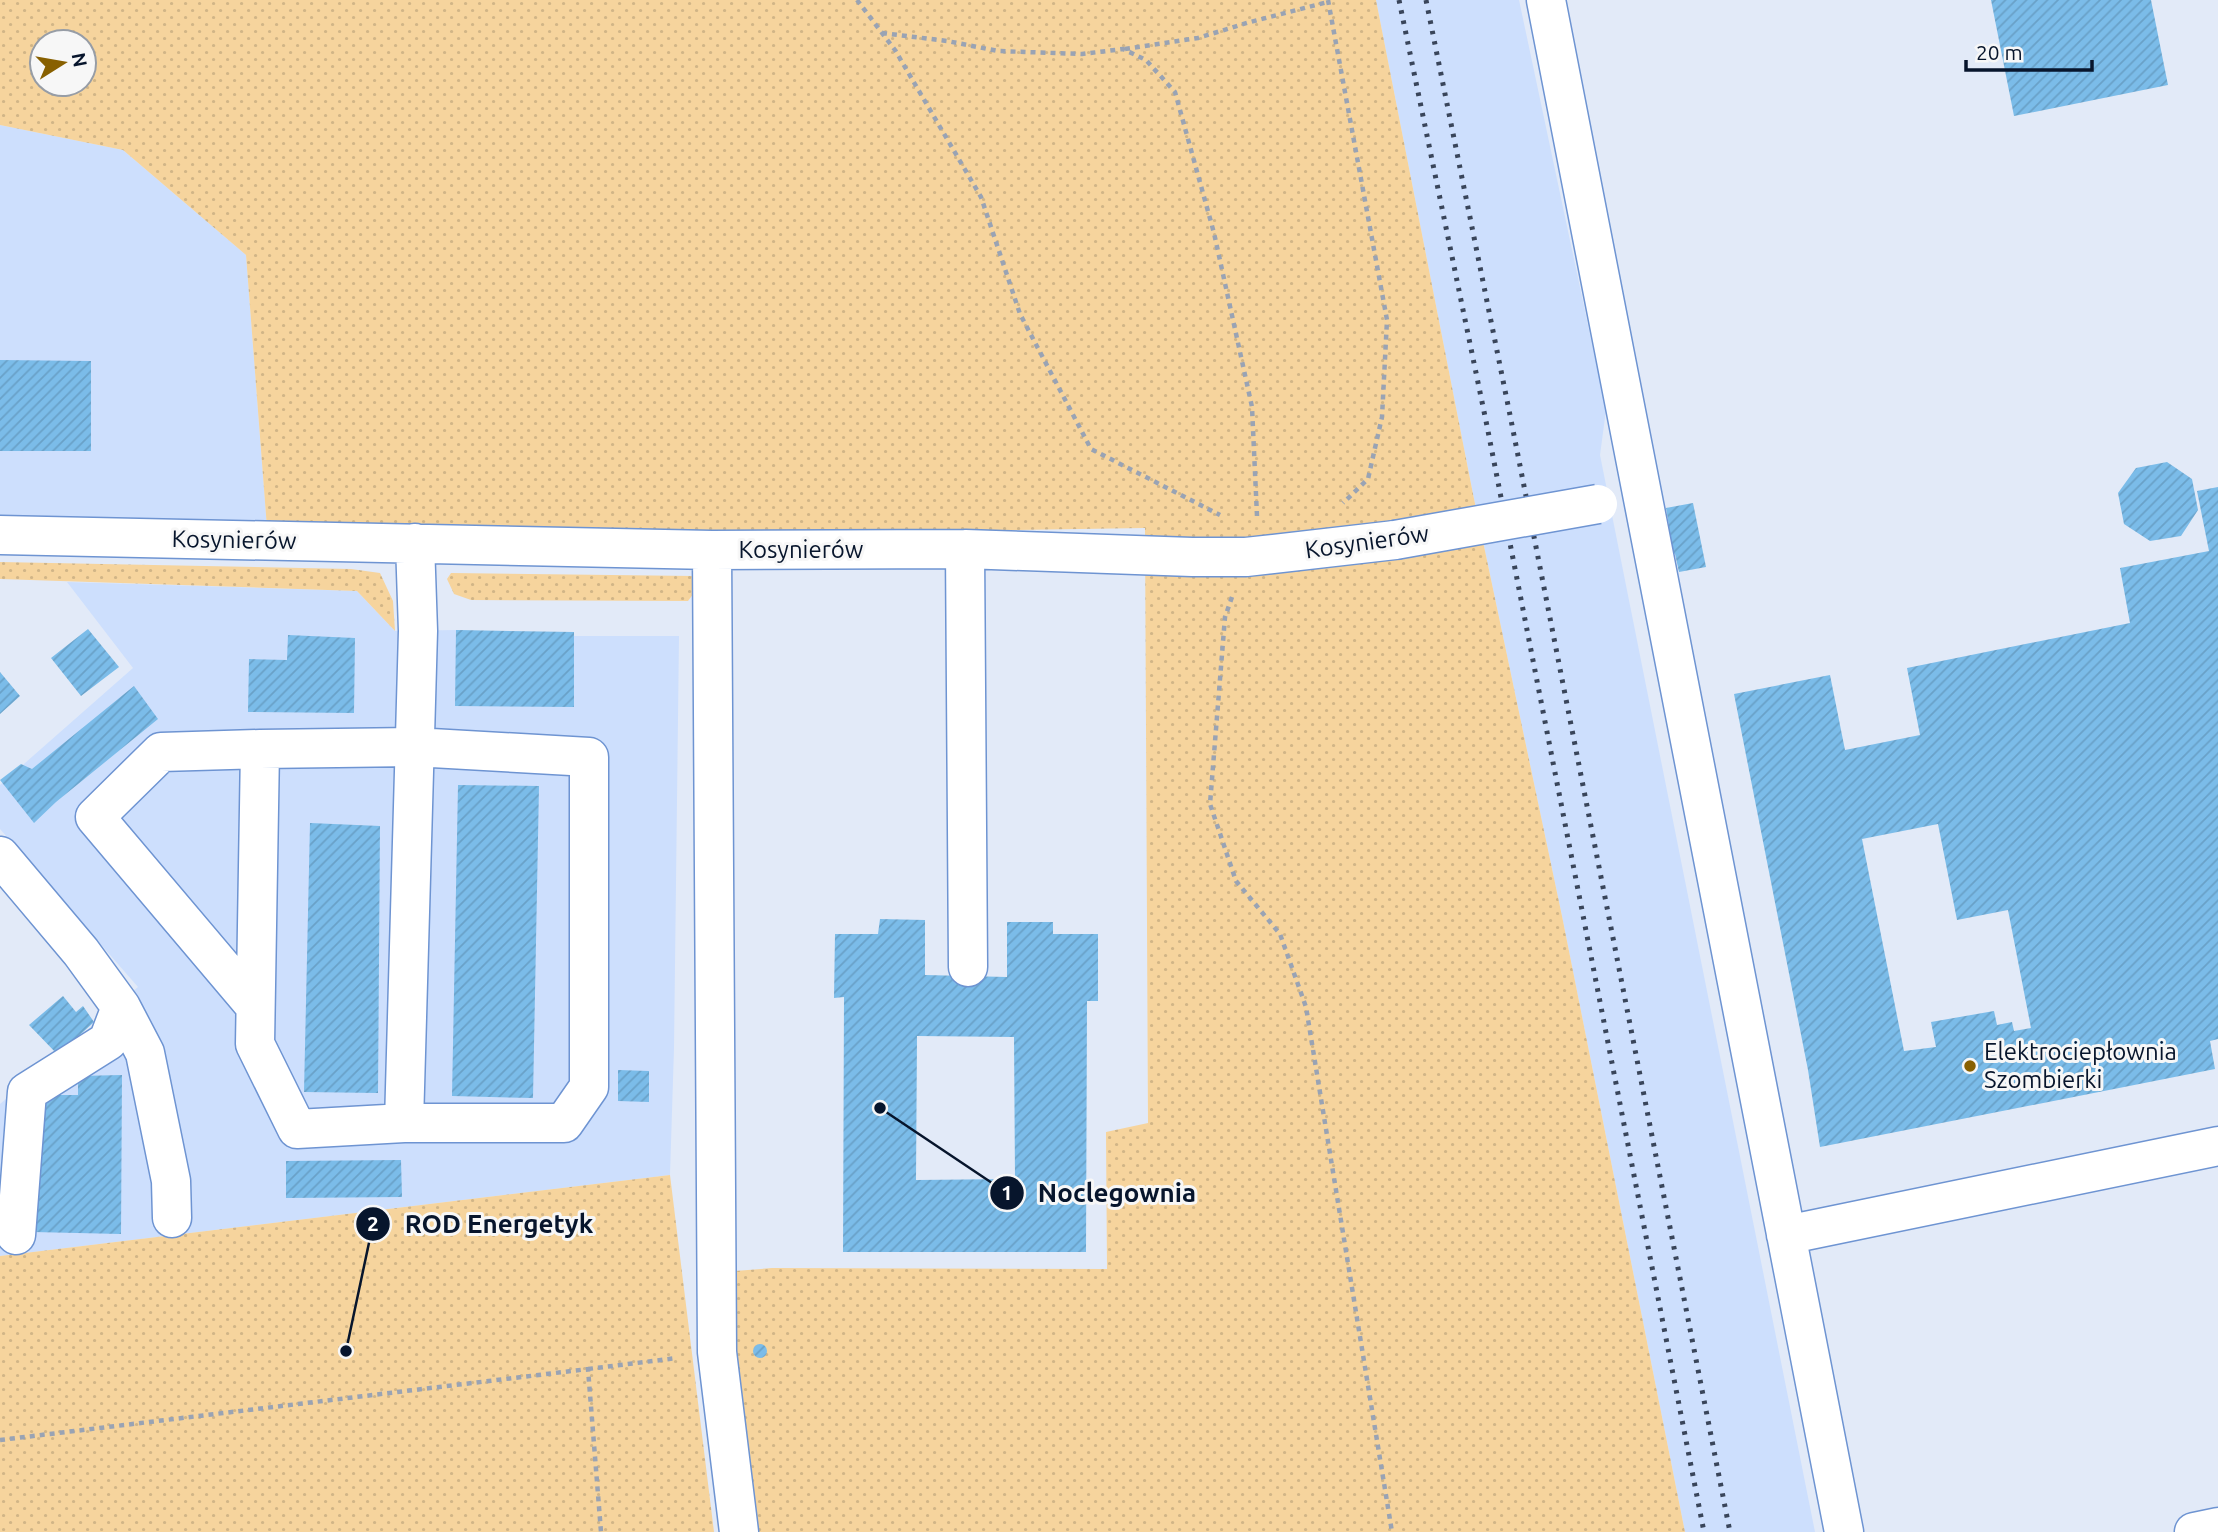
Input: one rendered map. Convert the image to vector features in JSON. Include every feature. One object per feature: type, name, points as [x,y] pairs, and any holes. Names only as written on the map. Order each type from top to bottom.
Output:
[{"type":"street","points":[[1546,0],[1844,1532]]},
{"type":"street","name":"Kosynierów","points":[[0,535],[712,550],[965,549],[1192,557],[1252,546],[1395,540],[1642,496]]},
{"type":"street","points":[[404,1123],[418,631],[415,543]]},
{"type":"street","points":[[965,549],[968,967]]},
{"type":"street","points":[[712,550],[717,1352],[739,1532]]},
{"type":"street","points":[[256,1006],[95,817],[161,752],[260,749],[414,747],[589,757],[589,1087],[564,1123],[404,1123],[297,1129],[255,1044],[256,1006],[260,749]]},
{"type":"street","points":[[0,856],[81,952],[121,1007],[145,1054],[171,1181],[172,1218]]},
{"type":"street","points":[[16,1235],[27,1092],[108,1041],[121,1007]]},
{"type":"street","points":[[1787,1235],[2218,1146]]},
{"type":"street","points":[[2194,1532],[2218,1527]]},
{"type":"path","points":[[857,0],[895,50],[981,197],[1020,314],[1091,449],[1224,517]]},
{"type":"path","points":[[882,33],[998,51],[1082,54],[1198,38],[1328,1],[1387,320],[1382,417],[1368,479],[1336,510]]},
{"type":"path","points":[[1123,49],[1146,60],[1175,92],[1214,233],[1252,407],[1252,546],[1224,617],[1210,804],[1236,881],[1280,934],[1306,1007],[1392,1532]]},
{"type":"path","points":[[0,1440],[588,1370],[717,1352]]},
{"type":"path","points":[[588,1370],[601,1532]]},
{"type":"shaded area","points":[[0,0],[1376,0],[1473,494],[1562,916],[1685,1532],[748,1532],[731,1364],[735,1271],[772,1268],[1107,1269],[1106,1132],[1148,1123],[1145,528],[268,541],[246,255],[123,150],[0,125]]},
{"type":"shaded area","points":[[1376,0],[1519,0],[1606,410],[1600,455],[1815,1532],[1685,1532],[1562,916],[1473,494]]},
{"type":"shaded area","points":[[0,125],[123,150],[246,255],[268,541],[0,535]]},
{"type":"shaded area","points":[[0,562],[351,569],[380,573],[393,601],[395,631],[357,591],[0,579]]},
{"type":"shaded area","points":[[451,573],[695,576],[694,593],[688,601],[471,600],[454,594],[447,579]]},
{"type":"shaded area","points":[[67,582],[357,591],[395,631],[679,636],[670,1175],[0,1256],[0,1104],[138,987],[0,829],[0,785],[133,668]]},
{"type":"shaded area","points":[[670,1175],[714,1532],[0,1532],[0,1256]]},
{"type":"building","points":[[1991,0],[2151,0],[2168,85],[2014,116]]},
{"type":"building","points":[[0,360],[91,361],[91,451],[0,451]]},
{"type":"building","points":[[2167,462],[2192,479],[2198,510],[2181,536],[2150,541],[2124,524],[2118,493],[2136,468]]},
{"type":"building","points":[[2218,487],[2218,1039],[2210,1041],[2215,1069],[1820,1147],[1808,1070],[1734,694],[1830,675],[1845,750],[1920,735],[1907,668],[2130,623],[2120,568],[2209,551],[2197,491]],"holes":[[[1938,824],[1957,920],[2008,910],[2031,1028],[2014,1031],[2012,1022],[1997,1025],[1994,1011],[1931,1022],[1936,1047],[1904,1051],[1862,839]]]},
{"type":"building","points":[[1693,503],[1706,567],[1679,572],[1675,554],[1666,548],[1664,536],[1669,526],[1666,508]]},
{"type":"building","points":[[88,629],[119,667],[81,696],[51,658]]},
{"type":"building","points":[[456,630],[574,632],[574,707],[455,706]]},
{"type":"building","points":[[288,635],[355,638],[354,713],[248,712],[249,659],[287,660]]},
{"type":"building","points":[[0,672],[20,696],[0,714]]},
{"type":"building","points":[[134,686],[158,719],[34,823],[0,780],[21,764],[32,769]]},
{"type":"building","points":[[458,785],[539,786],[533,1098],[452,1096]]},
{"type":"building","points":[[310,823],[380,826],[378,1093],[304,1092]]},
{"type":"building","points":[[880,919],[925,920],[925,975],[1007,977],[1007,922],[1053,922],[1053,934],[1098,934],[1098,1001],[1087,1001],[1086,1252],[843,1252],[844,997],[834,998],[835,934],[878,934]],"holes":[[[917,1036],[1014,1037],[1015,1179],[916,1180]]]},
{"type":"building","points":[[63,996],[76,1012],[83,1006],[94,1022],[58,1055],[29,1025]]},
{"type":"building","points":[[618,1070],[649,1071],[649,1102],[618,1101]]},
{"type":"building","points":[[122,1075],[121,1234],[33,1232],[37,1095],[78,1095],[78,1076]]},
{"type":"building","points":[[401,1160],[402,1197],[286,1198],[286,1161]]},
{"type":"building","points":[[757,1344],[763,1344],[767,1351],[763,1358],[757,1358],[753,1354],[753,1348]]},
{"type":"railway","points":[[1399,0],[1487,426],[1704,1532]]},
{"type":"railway","points":[[1426,0],[1730,1532]]},
{"type":"place","name":"Elektrociepłownia Szombierki","points":[[1970,1066]]},
{"type":"place","name":"Noclegownia","points":[[880,1108]]},
{"type":"place","name":"ROD Energetyk","points":[[346,1351]]}]
